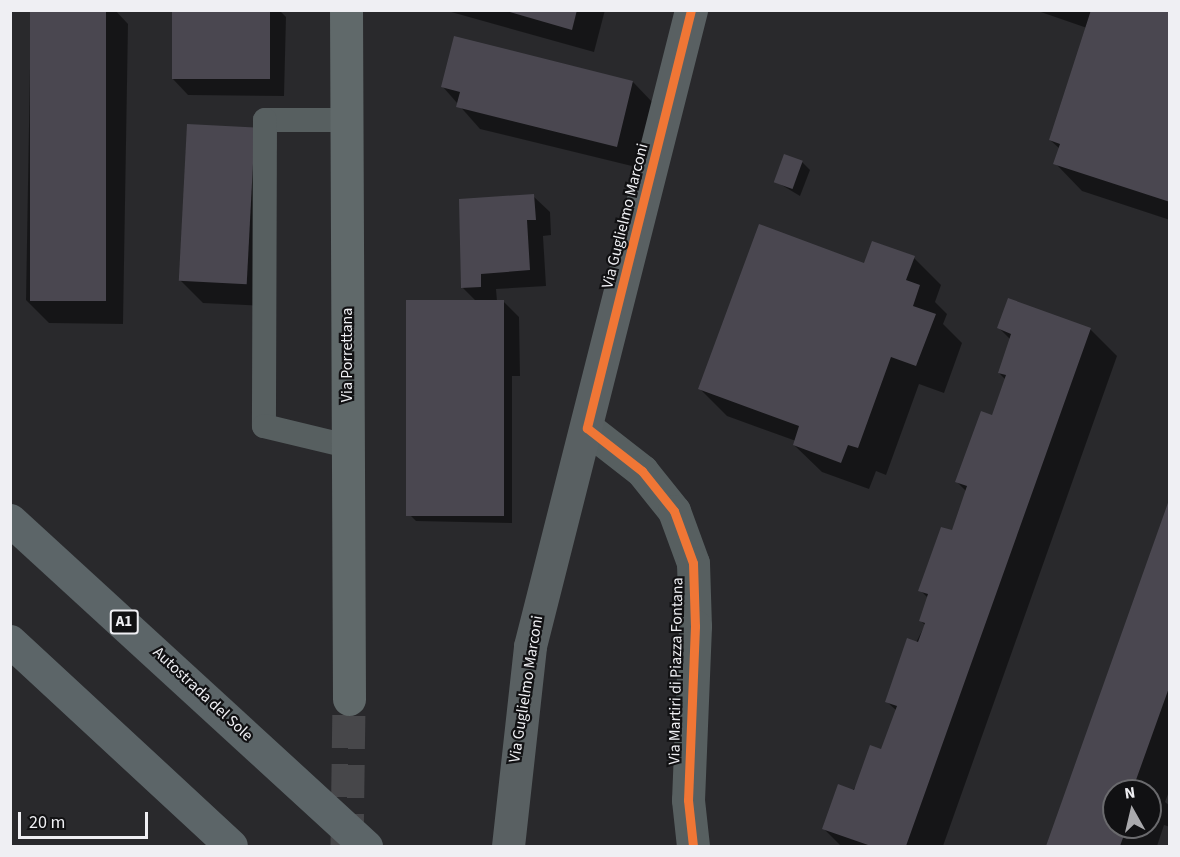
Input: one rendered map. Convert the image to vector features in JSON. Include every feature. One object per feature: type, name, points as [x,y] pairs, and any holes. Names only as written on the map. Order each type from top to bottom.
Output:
[{"type":"highway","name":"Autostrada del Sole","points":[[10,520],[236,724],[366,846]]},
{"type":"highway","points":[[10,642],[230,845]]},
{"type":"main road","name":"Via Porrettana","points":[[346,10],[350,699]]},
{"type":"main road","name":"Via Guglielmo Marconi","points":[[508,846],[510,801],[530,646],[557,531],[587,428],[692,10]]},
{"type":"street","name":"Via Martiri di Piazza Fontana","points":[[587,428],[642,471],[674,511],[693,563],[695,626],[688,800],[693,846]]},
{"type":"lane","points":[[346,120],[266,120],[264,426],[347,446]]},
{"type":"building","points":[[30,10],[106,10],[106,301],[30,301]]},
{"type":"building","points":[[172,10],[270,10],[270,79],[172,79]]},
{"type":"building","points":[[503,10],[577,10],[572,30]]},
{"type":"building","points":[[1091,10],[1170,10],[1170,202],[1053,164],[1060,144],[1049,140]]},
{"type":"building","points":[[454,36],[633,81],[617,147],[456,107],[460,92],[441,87]]},
{"type":"building","points":[[187,124],[255,128],[247,284],[179,281]]},
{"type":"building","points":[[784,154],[803,161],[793,189],[774,182]]},
{"type":"building","points":[[534,194],[536,220],[527,220],[530,270],[481,274],[481,287],[461,288],[459,199]]},
{"type":"building","points":[[759,224],[864,263],[872,241],[915,256],[906,280],[920,285],[913,306],[936,314],[916,366],[891,357],[858,448],[848,445],[841,463],[793,445],[799,426],[698,389]]},
{"type":"building","points":[[1008,298],[1091,328],[906,846],[871,846],[822,829],[838,784],[854,790],[870,745],[881,749],[897,706],[885,702],[907,638],[918,642],[925,623],[919,621],[928,594],[918,591],[941,527],[952,530],[967,486],[955,482],[981,411],[992,415],[1006,375],[998,373],[1011,334],[997,328]]},
{"type":"building","points":[[406,300],[504,300],[504,516],[406,516]]},
{"type":"building","points":[[1169,500],[1170,685],[1136,779],[1102,779],[1102,839],[1123,839],[1120,846],[1046,846]]},
{"type":"tunnel","points":[[347,846],[349,699]]},
{"type":"cycle path","points":[[691,10],[587,428],[642,471],[674,511],[693,563],[695,626],[688,800],[693,846]]}]
